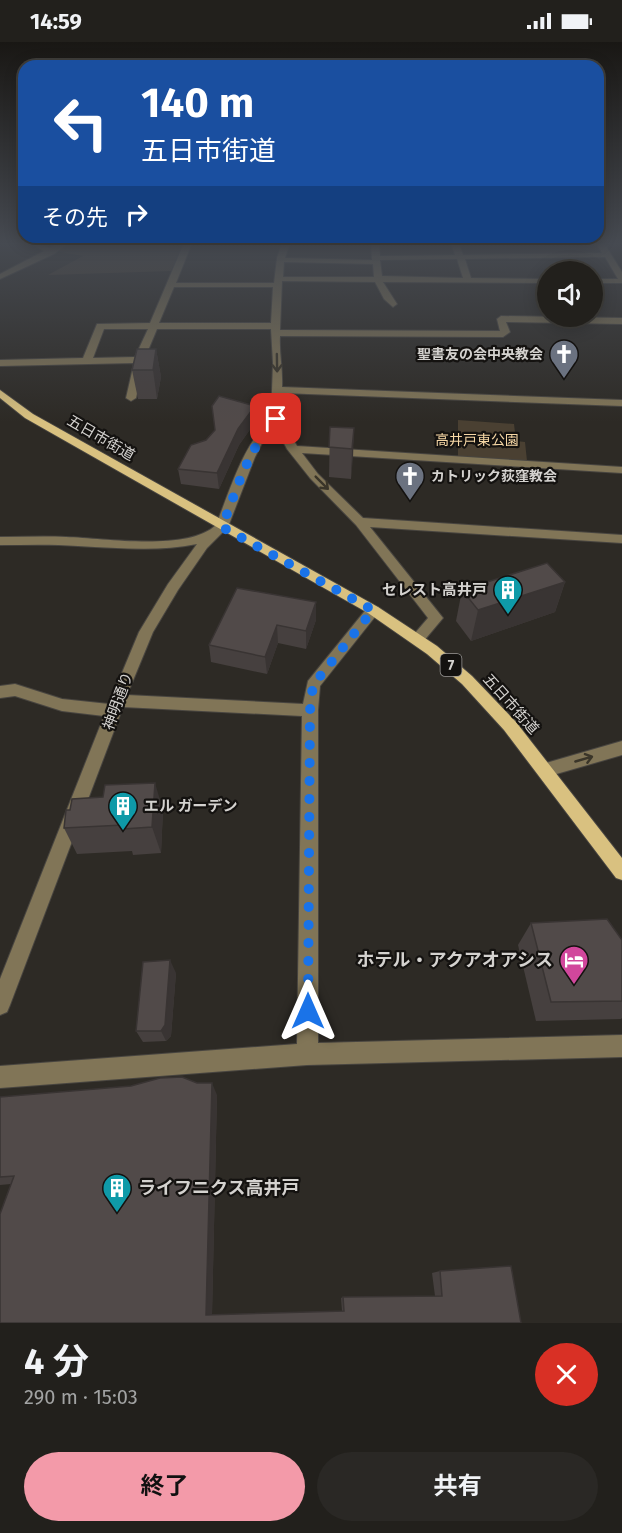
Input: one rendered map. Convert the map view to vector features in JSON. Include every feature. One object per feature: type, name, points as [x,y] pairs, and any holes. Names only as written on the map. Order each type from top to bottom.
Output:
[{"type":"main road","name":"五日市街道","points":[[0,393],[29,416],[222,527],[373,610],[417,639],[467,680],[510,726],[622,872]]},
{"type":"street","points":[[131,398],[139,360],[162,303]]},
{"type":"street","points":[[277,303],[276,419],[293,449],[314,476],[360,522],[436,618],[417,639]]},
{"type":"street","points":[[88,359],[100,326],[503,334],[505,332],[501,319],[622,321]]},
{"type":"street","points":[[0,363],[88,359],[139,360]]},
{"type":"street","points":[[277,390],[622,404]]},
{"type":"street","name":"神明通り","points":[[0,1005],[133,660],[146,632],[172,587],[196,554],[222,527],[249,457],[261,434],[276,419]]},
{"type":"street","points":[[293,449],[622,470]]},
{"type":"street","points":[[360,522],[622,539]]},
{"type":"street","points":[[0,542],[66,542],[156,547],[202,539],[222,527]]},
{"type":"street","points":[[307,1054],[310,710],[313,685],[373,610]]},
{"type":"street","points":[[0,692],[15,690],[62,705],[310,710]]},
{"type":"street","points":[[546,770],[622,748]]},
{"type":"street","points":[[0,1077],[307,1054],[622,1046]]},
{"type":"green space","name":"高井戸東公園","points":[[458,420],[514,424],[516,441],[525,442],[527,461],[458,458]]},
{"type":"building","points":[[137,349],[156,349],[153,370],[132,370]]},
{"type":"building","points":[[219,396],[255,406],[238,429],[217,473],[178,469],[191,445],[206,440],[215,430],[212,406]]},
{"type":"building","points":[[330,427],[354,428],[352,449],[329,447]]},
{"type":"building","points":[[547,563],[565,582],[478,610],[462,590]]},
{"type":"building","points":[[237,588],[316,602],[306,631],[277,625],[265,657],[209,645]]},
{"type":"building","points":[[155,783],[152,827],[123,829],[123,825],[64,828],[66,810],[70,810],[72,799],[103,797],[105,785]]},
{"type":"building","points":[[607,919],[622,940],[622,1001],[551,1002],[531,923]]},
{"type":"building","points":[[170,960],[165,1025],[161,1031],[136,1031],[143,962]]},
{"type":"building","name":"ライフニクス高井戸","points":[[182,1077],[197,1083],[212,1083],[206,1315],[344,1311],[343,1297],[442,1296],[440,1271],[511,1266],[521,1323],[0,1323],[0,1214],[14,1176],[0,1177],[0,1097],[131,1086],[160,1078]]},
{"type":"place","name":"聖書友の会中央教会","points":[[564,380]]},
{"type":"place","name":"カトリック荻窪教会","points":[[410,502]]},
{"type":"place","name":"セレスト高井戸","points":[[508,616]]},
{"type":"place","name":"エル ガーデン","points":[[123,832]]},
{"type":"place","name":"ホテル・アクアオアシス","points":[[574,986]]},
{"type":"place","name":"ライフニクス高井戸","points":[[117,1214]]},
{"type":"route","points":[[276,419],[261,434],[249,457],[222,527],[373,610],[313,685],[310,710],[308,1011]]}]
